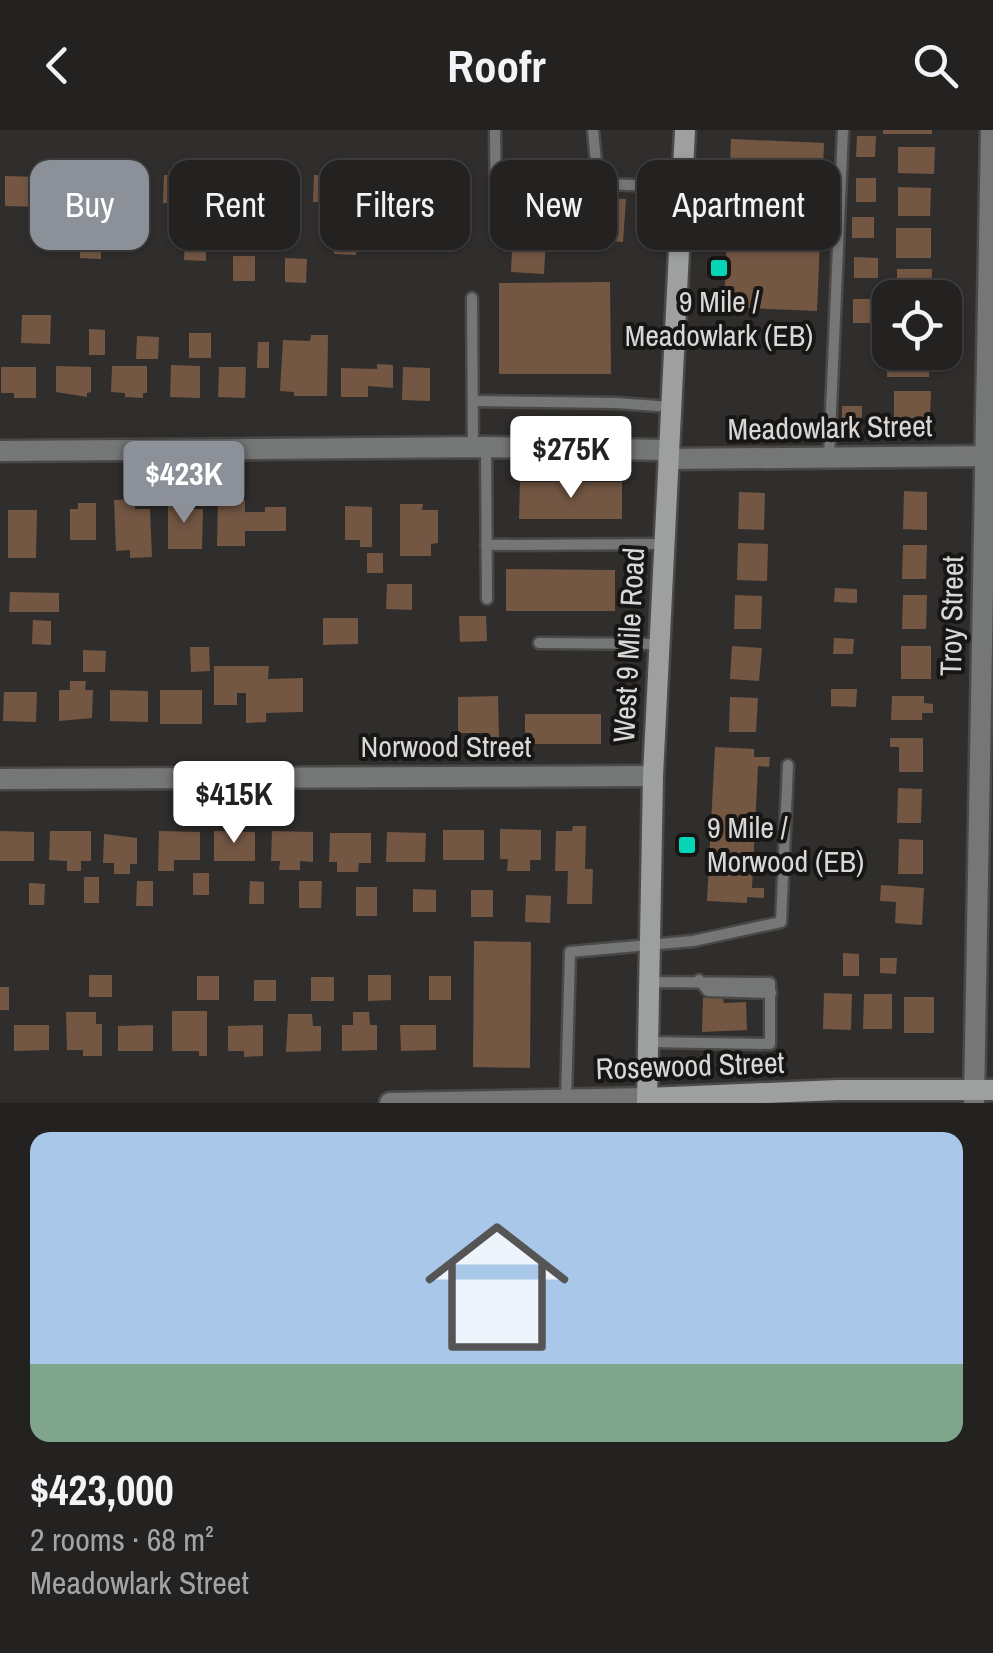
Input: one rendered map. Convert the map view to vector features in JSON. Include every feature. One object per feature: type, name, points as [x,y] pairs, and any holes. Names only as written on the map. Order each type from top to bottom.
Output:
[{"type":"main road","name":"West 9 Mile Road","points":[[683,160],[685,130]]},
{"type":"main road","name":"West 9 Mile Road","points":[[647,1101],[653,776],[679,250]]},
{"type":"main road","name":"Rosewood Street","points":[[647,1101],[838,1090],[980,1094]]},
{"type":"street","name":"Troy Street","points":[[980,1094],[991,130]]},
{"type":"street","name":"Meadowlark Street","points":[[0,450],[479,447],[829,458],[989,456]]},
{"type":"street","name":"Norwood Street","points":[[0,779],[653,776]]},
{"type":"street","name":"Rosewood Street","points":[[390,1103],[647,1101]]},
{"type":"lane","points":[[495,130],[495,160]]},
{"type":"lane","points":[[593,130],[598,160]]},
{"type":"lane","points":[[829,458],[843,130]]},
{"type":"lane","points":[[472,298],[473,402],[487,599]]},
{"type":"lane","points":[[473,402],[616,402],[671,407]]},
{"type":"lane","points":[[486,544],[663,544]]},
{"type":"lane","points":[[538,643],[658,644]]},
{"type":"lane","points":[[566,1101],[570,952],[693,941],[781,922],[788,765]]},
{"type":"lane","points":[[648,982],[770,983],[771,993],[770,1044],[648,1042]]},
{"type":"building","points":[[883,130],[932,130],[932,134],[883,134]]},
{"type":"building","points":[[857,136],[876,136],[875,157],[856,157]]},
{"type":"building","points":[[731,139],[824,143],[823,160],[730,160]]},
{"type":"building","points":[[898,147],[935,147],[934,174],[898,173]]},
{"type":"building","points":[[164,175],[169,175],[169,203],[163,203]]},
{"type":"building","points":[[314,175],[320,175],[320,202],[313,202]]},
{"type":"building","points":[[5,176],[30,177],[30,207],[5,206]]},
{"type":"building","points":[[856,178],[876,178],[876,202],[856,202]]},
{"type":"building","points":[[898,187],[931,188],[930,216],[898,216]]},
{"type":"building","points":[[617,199],[626,199],[623,242],[617,242]]},
{"type":"building","points":[[852,217],[874,217],[874,238],[852,238]]},
{"type":"building","points":[[896,228],[931,228],[931,258],[896,258]]},
{"type":"building","points":[[80,250],[101,250],[101,259],[80,258]]},
{"type":"building","points":[[184,250],[206,250],[206,261],[184,260]]},
{"type":"building","points":[[334,250],[356,250],[356,255],[334,254]]},
{"type":"building","points":[[512,250],[545,250],[544,274],[511,272]]},
{"type":"building","points":[[726,250],[820,250],[817,311],[724,307]]},
{"type":"building","points":[[233,256],[255,256],[255,281],[233,281]]},
{"type":"building","points":[[854,257],[878,258],[878,278],[854,278]]},
{"type":"building","points":[[285,258],[307,259],[306,283],[285,282]]},
{"type":"building","points":[[897,269],[932,269],[932,280],[897,280]]},
{"type":"building","points":[[610,282],[611,374],[499,374],[499,283]]},
{"type":"building","points":[[853,299],[872,299],[872,323],[853,323]]},
{"type":"building","points":[[22,315],[51,315],[50,344],[21,343]]},
{"type":"building","points":[[89,329],[105,330],[105,355],[89,355]]},
{"type":"building","points":[[189,333],[211,333],[211,358],[189,358]]},
{"type":"building","points":[[311,335],[328,335],[327,396],[294,396],[294,392],[280,391],[283,340],[310,341]]},
{"type":"building","points":[[137,336],[159,337],[158,359],[136,359]]},
{"type":"building","points":[[258,342],[269,342],[269,368],[257,368]]},
{"type":"building","points":[[377,364],[393,365],[393,388],[368,386],[368,397],[341,397],[341,368],[377,369]]},
{"type":"building","points":[[171,365],[200,366],[200,398],[170,397]]},
{"type":"building","points":[[56,366],[91,367],[91,392],[87,397],[56,392]]},
{"type":"building","points":[[112,366],[147,366],[147,393],[143,393],[143,398],[111,392]]},
{"type":"building","points":[[1,367],[36,367],[36,398],[14,398],[14,393],[1,393]]},
{"type":"building","points":[[219,367],[246,367],[245,398],[218,397]]},
{"type":"building","points":[[403,367],[430,368],[430,401],[402,400]]},
{"type":"building","points":[[887,370],[929,370],[929,377],[887,377]]},
{"type":"building","points":[[894,391],[931,391],[930,418],[894,418]]},
{"type":"building","points":[[842,406],[862,406],[862,427],[842,427]]},
{"type":"building","points":[[520,482],[622,482],[622,519],[519,519]]},
{"type":"building","points":[[904,491],[927,492],[927,530],[903,529]]},
{"type":"building","points":[[739,492],[765,493],[764,530],[738,529]]},
{"type":"building","points":[[135,499],[135,509],[150,509],[152,557],[130,558],[130,550],[116,551],[114,500]]},
{"type":"building","points":[[168,499],[187,499],[187,509],[203,509],[202,549],[168,549]]},
{"type":"building","points":[[218,499],[245,500],[245,512],[286,507],[286,531],[245,531],[245,546],[217,546]]},
{"type":"building","points":[[78,503],[96,503],[96,540],[70,540],[70,509],[78,509]]},
{"type":"building","points":[[400,504],[423,504],[422,510],[438,510],[438,543],[431,544],[431,556],[400,556]]},
{"type":"building","points":[[345,506],[372,507],[372,547],[360,547],[360,540],[345,540]]},
{"type":"building","points":[[8,510],[37,510],[36,558],[8,558]]},
{"type":"building","points":[[738,543],[768,544],[767,581],[737,580]]},
{"type":"building","points":[[903,545],[927,545],[926,579],[902,579]]},
{"type":"building","points":[[367,553],[383,553],[383,573],[367,573]]},
{"type":"building","points":[[506,569],[615,570],[615,611],[506,611]]},
{"type":"building","points":[[387,584],[412,584],[412,610],[386,609]]},
{"type":"building","points":[[835,588],[857,589],[857,603],[834,602]]},
{"type":"building","points":[[10,592],[59,593],[59,612],[9,612]]},
{"type":"building","points":[[735,595],[762,596],[761,629],[734,629]]},
{"type":"building","points":[[903,595],[927,595],[926,629],[902,629]]},
{"type":"building","points":[[459,616],[486,616],[487,641],[460,642]]},
{"type":"building","points":[[323,618],[358,618],[358,644],[323,645]]},
{"type":"building","points":[[33,620],[51,621],[51,645],[32,644]]},
{"type":"building","points":[[834,638],[854,639],[853,654],[833,654]]},
{"type":"building","points":[[732,646],[762,648],[759,681],[730,679]]},
{"type":"building","points":[[901,646],[931,646],[931,679],[901,679]]},
{"type":"building","points":[[190,647],[209,647],[210,671],[191,672]]},
{"type":"building","points":[[83,650],[106,651],[105,672],[83,672]]},
{"type":"building","points":[[214,666],[269,666],[268,679],[303,678],[303,712],[266,713],[266,722],[246,723],[246,693],[237,693],[237,705],[214,705]]},
{"type":"building","points":[[70,681],[86,681],[85,690],[93,690],[92,718],[59,721],[59,690],[70,690]]},
{"type":"building","points":[[831,689],[857,689],[856,707],[831,706]]},
{"type":"building","points":[[110,690],[148,691],[148,722],[110,721]]},
{"type":"building","points":[[160,690],[202,690],[202,724],[160,724]]},
{"type":"building","points":[[4,692],[37,692],[36,722],[3,721]]},
{"type":"building","points":[[498,696],[499,741],[485,741],[485,733],[458,733],[458,697]]},
{"type":"building","points":[[892,696],[924,696],[924,703],[933,704],[933,713],[922,713],[922,720],[891,720]]},
{"type":"building","points":[[730,697],[758,698],[756,732],[729,732]]},
{"type":"building","points":[[525,714],[601,714],[601,744],[525,744]]},
{"type":"building","points":[[890,738],[923,738],[923,772],[899,772],[899,747],[890,747]]},
{"type":"building","points":[[715,747],[754,749],[754,757],[770,757],[769,767],[758,766],[752,888],[764,888],[764,898],[747,897],[747,903],[707,901]]},
{"type":"building","points":[[898,788],[922,789],[921,823],[897,823]]},
{"type":"building","points":[[573,826],[586,826],[585,869],[593,869],[592,904],[567,904],[568,871],[555,871],[556,831],[572,831]]},
{"type":"building","points":[[500,829],[541,830],[541,860],[530,860],[530,871],[507,871],[508,859],[500,859]]},
{"type":"building","points":[[443,830],[484,830],[484,860],[443,860]]},
{"type":"building","points":[[0,831],[34,832],[34,861],[0,861]]},
{"type":"building","points":[[50,831],[91,831],[91,861],[81,861],[81,871],[67,871],[67,861],[49,860]]},
{"type":"building","points":[[159,831],[200,832],[200,860],[174,860],[174,871],[158,871]]},
{"type":"building","points":[[214,831],[255,832],[255,861],[214,861]]},
{"type":"building","points":[[272,831],[313,832],[313,862],[300,861],[300,870],[279,870],[280,861],[271,861]]},
{"type":"building","points":[[387,832],[426,833],[425,862],[386,862]]},
{"type":"building","points":[[330,833],[371,833],[371,863],[359,863],[358,872],[337,872],[337,862],[329,862]]},
{"type":"building","points":[[104,834],[137,838],[137,864],[130,864],[130,874],[114,874],[114,863],[103,863]]},
{"type":"building","points":[[899,839],[923,840],[923,874],[898,874]]},
{"type":"building","points":[[193,873],[209,873],[209,895],[193,895]]},
{"type":"building","points":[[84,877],[99,877],[99,903],[84,903]]},
{"type":"building","points":[[137,881],[153,881],[153,906],[136,906]]},
{"type":"building","points":[[250,881],[264,882],[264,904],[249,904]]},
{"type":"building","points":[[299,881],[322,881],[321,908],[299,908]]},
{"type":"building","points":[[29,883],[45,884],[44,905],[29,905]]},
{"type":"building","points":[[881,885],[924,888],[922,925],[895,923],[896,902],[880,901]]},
{"type":"building","points":[[356,887],[377,887],[377,916],[356,916]]},
{"type":"building","points":[[413,889],[436,890],[436,912],[413,912]]},
{"type":"building","points":[[471,890],[493,890],[493,917],[471,917]]},
{"type":"building","points":[[526,895],[551,896],[550,923],[525,922]]},
{"type":"building","points":[[474,941],[531,942],[530,1068],[473,1067]]},
{"type":"building","points":[[843,953],[859,954],[859,976],[843,976]]},
{"type":"building","points":[[880,958],[897,958],[896,974],[880,973]]},
{"type":"building","points":[[89,975],[112,975],[112,997],[89,997]]},
{"type":"building","points":[[368,975],[391,975],[391,1000],[368,1001]]},
{"type":"building","points":[[197,976],[219,976],[219,1000],[197,1000]]},
{"type":"building","points":[[429,976],[451,976],[451,1000],[429,1000]]},
{"type":"building","points":[[311,977],[334,977],[334,1001],[311,1001]]},
{"type":"building","points":[[254,980],[276,980],[276,1001],[254,1001]]},
{"type":"building","points":[[0,987],[9,987],[9,1010],[0,1010]]},
{"type":"building","points":[[824,993],[852,994],[851,1030],[823,1029]]},
{"type":"building","points":[[864,994],[892,994],[892,1029],[863,1029]]},
{"type":"building","points":[[723,997],[724,1003],[746,1002],[747,1030],[702,1032],[703,998]]},
{"type":"building","points":[[904,997],[934,997],[934,1033],[904,1033]]},
{"type":"building","points":[[172,1011],[207,1011],[207,1056],[199,1056],[199,1051],[172,1051]]},
{"type":"building","points":[[66,1012],[96,1012],[96,1024],[102,1024],[102,1056],[83,1056],[83,1050],[67,1050]]},
{"type":"building","points":[[353,1012],[369,1012],[370,1025],[377,1025],[377,1050],[342,1051],[342,1025],[353,1025]]},
{"type":"building","points":[[288,1014],[312,1014],[313,1026],[321,1026],[321,1051],[286,1052]]},
{"type":"building","points":[[14,1025],[49,1025],[49,1050],[14,1051]]},
{"type":"building","points":[[153,1025],[153,1051],[118,1051],[118,1026]]},
{"type":"building","points":[[263,1025],[263,1056],[244,1057],[244,1051],[228,1051],[228,1026]]},
{"type":"building","points":[[400,1025],[436,1025],[436,1050],[401,1051]]},
{"type":"place","name":"9 Mile / Meadowlark (EB)","points":[[719,268]]},
{"type":"place","name":"9 Mile / Morwood (EB)","points":[[687,845]]}]
